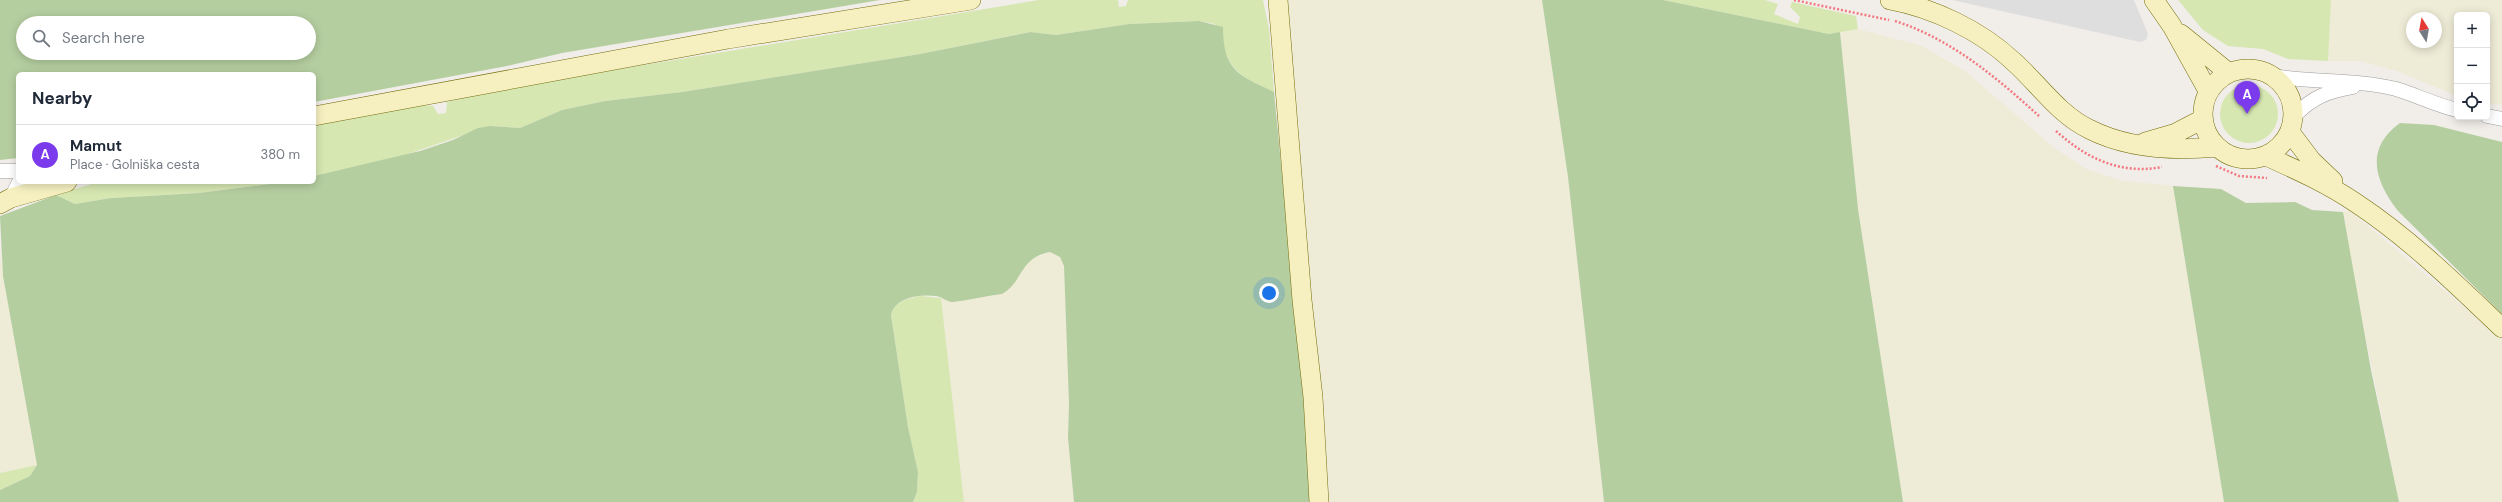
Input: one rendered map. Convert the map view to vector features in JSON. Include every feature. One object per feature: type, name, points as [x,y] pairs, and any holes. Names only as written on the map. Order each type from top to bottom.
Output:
[{"type":"street","points":[[316,116],[728,39],[971,0]]},
{"type":"street","points":[[1278,0],[1302,300],[1313,397],[1319,502]]},
{"type":"street","points":[[1890,0],[1908,3],[1958,24],[1990,42],[2014,61],[2041,91],[2088,129],[2114,140],[2178,150],[2217,147]]},
{"type":"street","points":[[2154,0],[2172,26],[2208,91]]},
{"type":"street","points":[[2172,26],[2229,73]]},
{"type":"street","points":[[2368,84],[2329,92],[2309,101],[2292,124],[2281,146],[2266,156],[2249,160],[2238,158],[2217,147],[2206,135],[2203,119],[2204,105],[2208,91],[2229,73],[2245,69],[2260,70],[2273,76],[2304,81],[2341,81],[2368,84],[2395,89],[2454,109]]},
{"type":"street","points":[[2273,76],[2284,86],[2291,99],[2292,124],[2311,160],[2356,203],[2444,272],[2502,328]]},
{"type":"street","points":[[2490,117],[2502,119]]},
{"type":"street","points":[[2136,144],[2176,133],[2203,119]]},
{"type":"street","points":[[2266,156],[2301,172],[2356,203]]},
{"type":"street","points":[[0,171],[16,170]]},
{"type":"street","points":[[10,195],[59,184]]},
{"type":"shaded area","points":[[1284,0],[1542,0],[1568,177],[1604,502],[1323,502]]},
{"type":"shaded area","points":[[1952,0],[2134,0],[2148,34],[2146,40],[2140,42]]},
{"type":"shaded area","points":[[2331,0],[2502,0],[2502,105],[2490,103],[2490,12],[2454,12],[2454,95],[2397,71],[2360,61],[2328,61]]},
{"type":"shaded area","points":[[1858,29],[1922,46],[1965,71],[2053,147],[2086,169],[2123,181],[2173,186],[2224,502],[1903,502],[1858,209],[1840,32]]},
{"type":"shaded area","points":[[2349,210],[2502,339],[2502,502],[2399,502],[2356,289],[2343,212]]},
{"type":"shaded area","points":[[0,247],[3,276],[37,465],[0,473]]},
{"type":"shaded area","points":[[1050,252],[1060,257],[1064,266],[1069,404],[1068,438],[1074,502],[964,502],[941,298],[951,302],[1018,277],[1025,265],[1034,258]]},
{"type":"green space","points":[[0,0],[880,0],[562,53],[507,66],[316,102],[316,72],[16,72],[16,158],[0,160]]},
{"type":"green space","points":[[1039,0],[1118,0],[1119,7],[1126,6],[1128,0],[1263,0],[1269,29],[1274,92],[1240,74],[1224,51],[1215,24],[1199,21],[1129,24],[1056,35],[1029,32],[920,54],[682,92],[605,101],[562,110],[520,128],[490,126],[399,157],[316,176],[316,124],[416,105],[433,106],[438,114],[446,113],[447,102],[511,87]]},
{"type":"green space","points":[[1542,0],[1663,0],[1829,34],[1840,32],[1858,209],[1903,502],[1604,502],[1568,177]]},
{"type":"green space","points":[[1663,0],[1765,0],[1778,4],[1774,14],[1798,24],[1800,17],[1790,7],[1792,2],[1856,16],[1858,29],[1829,34]]},
{"type":"green space","points":[[2178,0],[2331,0],[2328,61],[2288,59],[2263,49],[2228,46],[2203,30]]},
{"type":"green space","points":[[1199,21],[1223,27],[1226,53],[1235,69],[1251,81],[1274,92],[1314,502],[1074,502],[1068,438],[1069,404],[1064,266],[1060,257],[1050,252],[1040,255],[1027,264],[1009,289],[1002,294],[953,302],[936,296],[916,296],[897,304],[893,309],[891,315],[908,427],[918,472],[917,492],[913,502],[0,502],[0,490],[30,476],[37,465],[3,276],[0,216],[56,195],[75,204],[111,198],[199,193],[270,184],[316,184],[316,176],[420,151],[453,140],[478,128],[490,126],[520,128],[562,110],[605,101],[682,92],[920,54],[1030,32],[1056,35],[1129,24]]},
{"type":"green space","points":[[2243,85],[2255,85],[2270,93],[2278,108],[2278,120],[2270,135],[2255,143],[2243,143],[2228,135],[2220,120],[2220,108],[2228,93]]},
{"type":"green space","points":[[2400,123],[2434,125],[2502,142],[2502,314],[2398,211],[2390,200],[2379,177],[2377,154],[2381,144],[2389,133]]},
{"type":"green space","points":[[92,184],[270,184],[199,193],[111,198],[75,204],[56,195]]},
{"type":"green space","points":[[2173,186],[2221,189],[2246,203],[2295,202],[2312,210],[2343,212],[2371,370],[2399,502],[2224,502]]},
{"type":"green space","points":[[920,296],[941,298],[964,502],[913,502],[917,492],[918,472],[908,427],[891,315],[895,307],[902,301]]},
{"type":"green space","points":[[37,465],[30,476],[0,490],[0,473]]},
{"type":"place","name":"Mamut","points":[[2247,114]]}]
